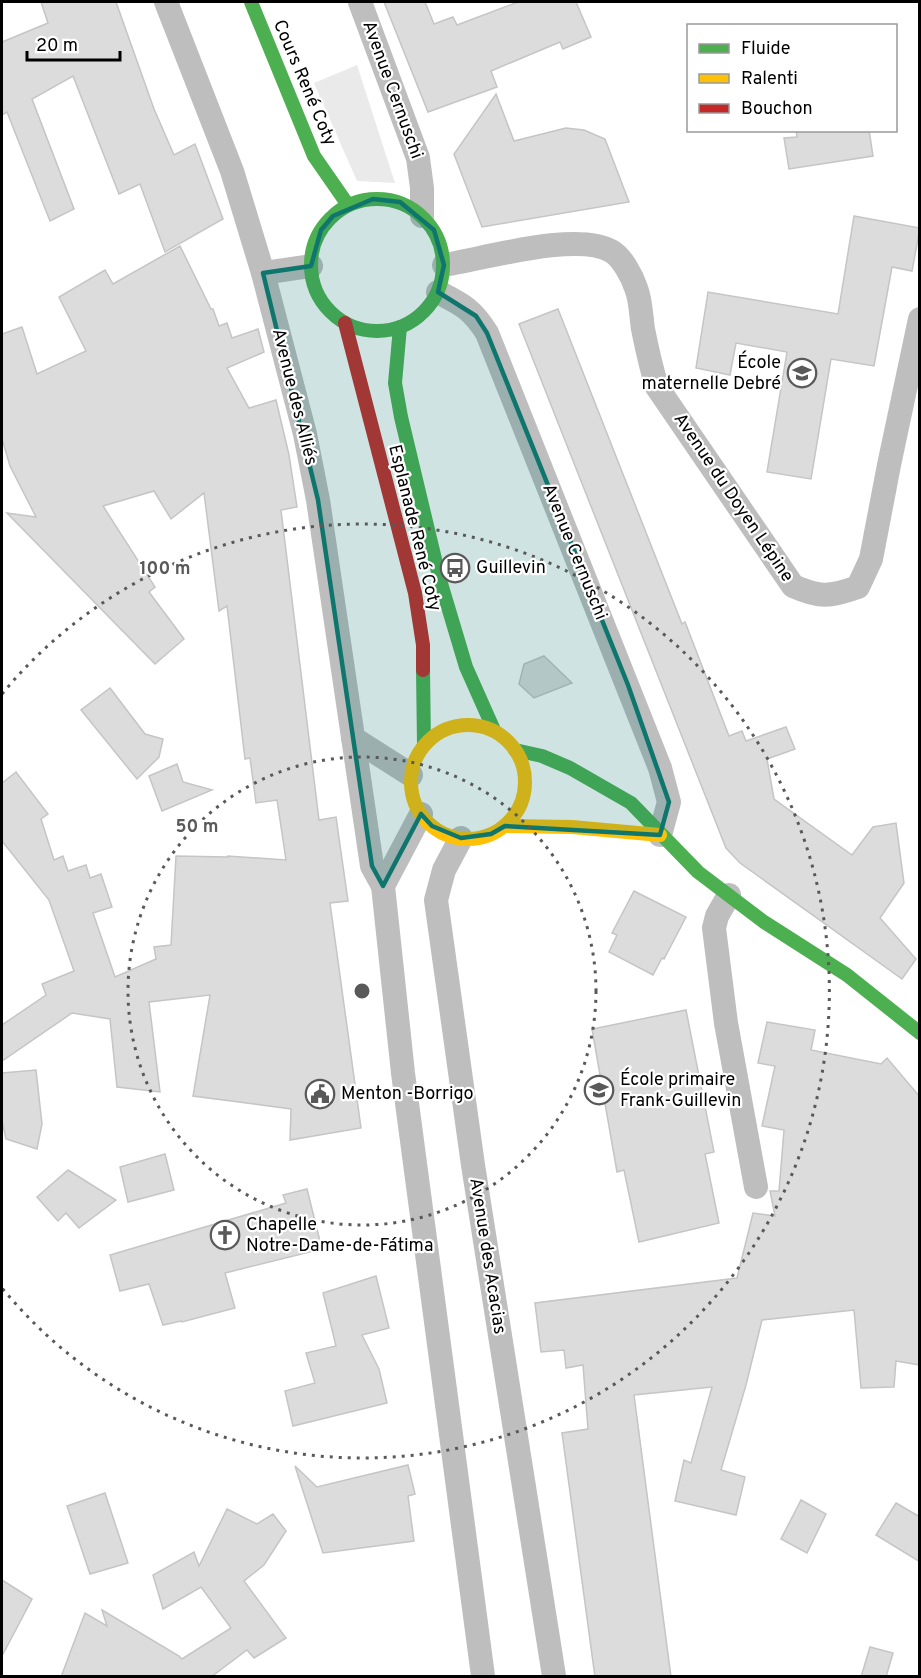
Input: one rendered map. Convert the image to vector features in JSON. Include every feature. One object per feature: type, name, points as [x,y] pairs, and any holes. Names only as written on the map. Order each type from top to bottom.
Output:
[{"type":"street","name":"Avenue des Alliés","points":[[166,2],[232,171],[263,273],[307,445],[318,500],[353,738]]},
{"type":"street","name":"Cours René Coty","points":[[251,2],[314,156],[348,205]]},
{"type":"street","name":"Avenue Cernuschi","points":[[360,2],[418,158],[422,188],[422,216]]},
{"type":"street","points":[[373,199],[399,202],[422,216],[434,230],[441,247],[444,265],[438,292],[429,307],[416,319],[400,327],[382,331],[363,329],[345,323],[327,308],[315,288],[311,266],[314,247],[321,231],[333,216],[348,205],[373,199]]},
{"type":"street","name":"Avenue du Doyen Lépine","points":[[444,265],[547,244],[592,244],[612,251],[626,268],[637,289],[648,355],[657,387],[793,586],[814,595],[839,594],[858,587],[871,559],[888,465],[920,319]]},
{"type":"street","points":[[263,273],[311,266]]},
{"type":"street","name":"Avenue Cernuschi","points":[[438,292],[459,303],[476,316],[487,333],[660,768],[669,802],[660,835]]},
{"type":"street","name":"Esplanade René Coty","points":[[345,323],[415,593],[423,645],[424,745]]},
{"type":"street","name":"Esplanade René Coty","points":[[400,327],[394,383],[400,417],[440,580],[462,656],[494,730]]},
{"type":"street","points":[[464,725],[494,730],[506,739],[523,765],[525,782],[523,798],[516,813],[505,826],[491,834],[476,838],[461,838],[445,834],[432,826],[421,814],[413,795],[411,775],[418,754],[424,745],[449,728],[464,725]]},
{"type":"street","points":[[353,738],[411,775]]},
{"type":"street","points":[[353,738],[372,866],[383,886],[403,1072],[483,1677]]},
{"type":"street","points":[[515,750],[542,756],[570,768],[631,803],[698,872],[764,922],[847,975],[920,1033]]},
{"type":"street","points":[[383,886],[421,814]]},
{"type":"street","points":[[505,826],[572,826],[660,835]]},
{"type":"street","name":"Avenue des Acacias","points":[[461,838],[444,870],[436,900],[473,1165],[554,1677]]},
{"type":"street","points":[[729,896],[717,916],[714,928],[726,1023],[756,1187]]},
{"type":"highlighted area","points":[[373,199],[400,202],[434,230],[444,265],[438,292],[476,316],[487,333],[628,685],[669,802],[660,835],[505,826],[491,834],[461,838],[432,826],[421,814],[383,886],[372,866],[318,500],[263,273],[311,266],[321,230],[333,216]]},
{"type":"shaded area","points":[[357,65],[395,183],[357,181],[314,83]]},
{"type":"building","points":[[41,2],[116,2],[154,109],[174,155],[195,144],[223,219],[165,252],[140,184],[119,194],[73,76],[32,99],[74,209],[50,221],[7,112],[2,115],[2,42],[48,23]]},
{"type":"building","points":[[384,2],[425,2],[434,24],[453,17],[457,25],[518,2],[576,2],[591,37],[563,49],[560,42],[491,71],[497,87],[428,112]]},
{"type":"building","points":[[496,94],[514,141],[566,128],[584,130],[605,139],[629,202],[482,227],[454,154]]},
{"type":"building","points":[[796,132],[869,132],[873,156],[789,169],[784,138],[797,137]]},
{"type":"building","points":[[854,216],[920,228],[912,271],[892,267],[874,366],[831,359],[811,479],[767,472],[787,352],[736,343],[730,375],[696,368],[708,292],[838,314]]},
{"type":"building","points":[[180,246],[213,309],[219,326],[227,323],[232,338],[258,329],[264,352],[227,368],[249,408],[276,400],[289,455],[297,507],[281,510],[319,820],[336,817],[348,901],[330,903],[361,1128],[290,1140],[291,1109],[193,1096],[210,995],[149,1002],[160,1092],[117,1087],[110,1019],[72,1013],[2,1061],[2,1025],[46,995],[42,984],[74,971],[49,900],[2,841],[2,783],[16,772],[48,814],[41,819],[54,860],[63,856],[68,871],[86,865],[90,878],[101,874],[112,907],[93,913],[115,977],[156,959],[154,947],[171,945],[176,856],[228,856],[286,860],[277,800],[256,803],[250,758],[245,759],[227,606],[219,611],[204,493],[171,519],[154,491],[103,506],[155,587],[149,592],[184,639],[155,664],[7,513],[36,517],[10,466],[2,439],[2,334],[22,327],[37,374],[86,351],[59,297],[105,270],[113,284]]},
{"type":"building","points":[[558,309],[682,624],[685,622],[729,736],[742,731],[746,741],[786,727],[795,749],[767,759],[774,799],[852,855],[873,827],[896,823],[904,883],[880,918],[916,959],[902,979],[740,863],[726,848],[519,324]]},
{"type":"building","points":[[544,656],[572,683],[534,698],[519,684],[524,664]]},
{"type":"building","points":[[110,688],[145,734],[163,739],[159,757],[137,779],[81,710]]},
{"type":"building","points":[[177,764],[183,782],[212,790],[162,811],[149,776]]},
{"type":"building","points":[[634,891],[686,917],[653,975],[609,952],[617,935],[612,933]]},
{"type":"building","points":[[686,1010],[714,1152],[705,1154],[719,1223],[639,1242],[624,1170],[617,1172],[592,1029]]},
{"type":"building","points":[[767,1022],[815,1030],[811,1050],[881,1064],[887,1058],[920,1097],[920,1365],[896,1361],[894,1387],[861,1388],[854,1310],[762,1320],[721,1470],[745,1477],[736,1515],[675,1501],[684,1460],[691,1463],[712,1387],[634,1395],[671,1677],[595,1677],[562,1433],[588,1429],[583,1365],[566,1368],[564,1350],[541,1352],[535,1303],[737,1278],[753,1213],[775,1216],[770,1191],[779,1191],[784,1130],[762,1126],[775,1066],[758,1063]]},
{"type":"building","points":[[36,1070],[42,1124],[37,1149],[6,1139],[2,1121],[2,1073]]},
{"type":"building","points":[[165,1154],[174,1190],[128,1202],[120,1167]]},
{"type":"building","points":[[68,1170],[116,1200],[79,1228],[66,1213],[58,1221],[37,1197]]},
{"type":"building","name":"Chapelle Notre-Dame-de-Fátima","points":[[307,1189],[322,1249],[225,1273],[235,1308],[163,1325],[149,1284],[120,1291],[110,1255],[286,1203],[283,1195]]},
{"type":"building","points":[[376,1276],[389,1328],[362,1335],[379,1369],[387,1403],[293,1426],[285,1391],[315,1383],[306,1353],[336,1346],[323,1293]]},
{"type":"building","points":[[408,1465],[415,1494],[408,1496],[414,1541],[323,1553],[295,1466],[317,1487]]},
{"type":"building","points":[[105,1493],[128,1563],[90,1574],[67,1506]]},
{"type":"building","points":[[801,1500],[826,1514],[807,1553],[781,1539]]},
{"type":"building","points":[[896,1503],[920,1517],[920,1562],[876,1535]]},
{"type":"building","points":[[227,1509],[257,1524],[273,1514],[286,1531],[264,1565],[244,1581],[286,1638],[254,1658],[247,1650],[211,1677],[61,1677],[85,1613],[107,1626],[102,1610],[182,1659],[231,1628],[201,1587],[163,1609],[153,1575],[194,1552],[199,1566]]},
{"type":"building","points":[[2,1580],[32,1599],[2,1656]]},
{"type":"building","points":[[870,1647],[893,1653],[886,1677],[861,1677]]},
{"type":"traffic: fast","points":[[251,2],[314,156],[348,205]]},
{"type":"traffic: fast","points":[[377,199],[402,204],[423,219],[438,240],[443,265],[438,290],[423,311],[402,326],[377,331],[352,326],[331,311],[316,290],[311,265],[316,240],[331,219],[352,204],[377,199]]},
{"type":"traffic: fast","points":[[400,327],[395,383],[401,417],[440,580],[466,667],[494,730]]},
{"type":"traffic: fast","points":[[423,670],[424,745]]},
{"type":"traffic: fast","points":[[515,750],[542,756],[570,768],[631,803],[698,872],[764,922],[847,975],[920,1033]]},
{"type":"traffic: slow","points":[[468,725],[490,730],[508,742],[520,760],[525,782],[520,804],[508,822],[490,834],[468,839],[446,834],[428,822],[416,804],[411,782],[416,760],[428,742],[446,730],[468,725]]},
{"type":"traffic: slow","points":[[505,826],[572,827],[660,835]]},
{"type":"traffic: jam","points":[[345,323],[415,593],[423,645],[423,670]]},
{"type":"place","name":"École maternelle Debré","points":[[802,373]]},
{"type":"place","name":"Guillevin","points":[[455,568]]},
{"type":"place","name":"École primaire Frank-Guillevin","points":[[599,1090]]},
{"type":"place","name":"Menton -Borrigo","points":[[320,1094]]},
{"type":"place","name":"Chapelle Notre-Dame-de-Fátima","points":[[225,1235]]}]
